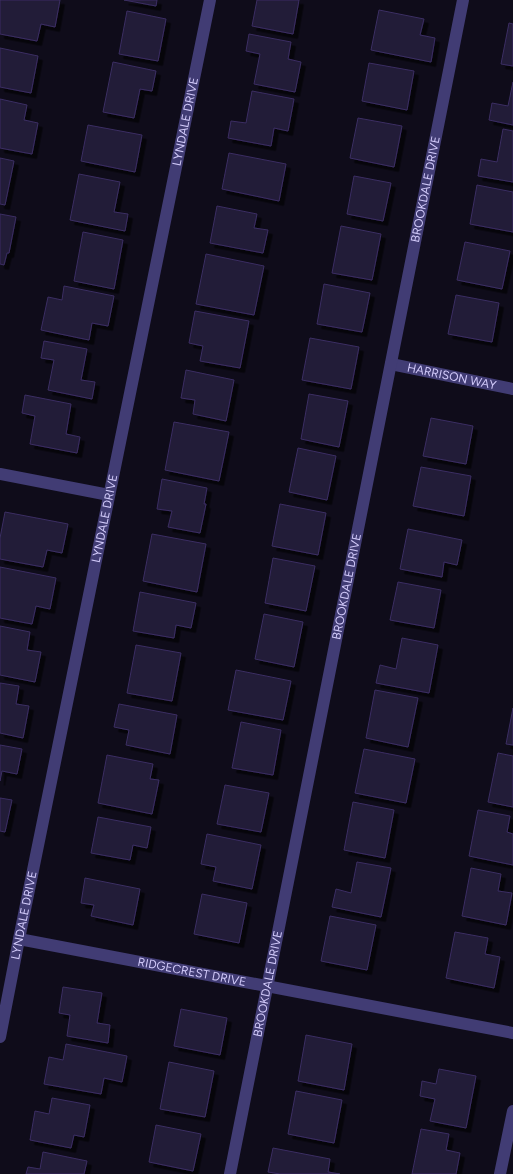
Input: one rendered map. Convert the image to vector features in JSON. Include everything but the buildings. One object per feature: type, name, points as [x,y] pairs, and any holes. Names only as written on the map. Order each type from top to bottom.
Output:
[{"type":"street","name":"LYNDALE DRIVE","points":[[0,1037],[18,939],[210,0]]},
{"type":"street","name":"BROOKDALE DRIVE","points":[[230,1174],[463,0]]},
{"type":"street","name":"HARRISON WAY","points":[[391,364],[513,389]]},
{"type":"street","points":[[0,474],[109,495]]},
{"type":"street","name":"RIDGECREST DRIVE","points":[[18,939],[513,1033]]},
{"type":"street","points":[[500,1174],[513,1111]]}]
